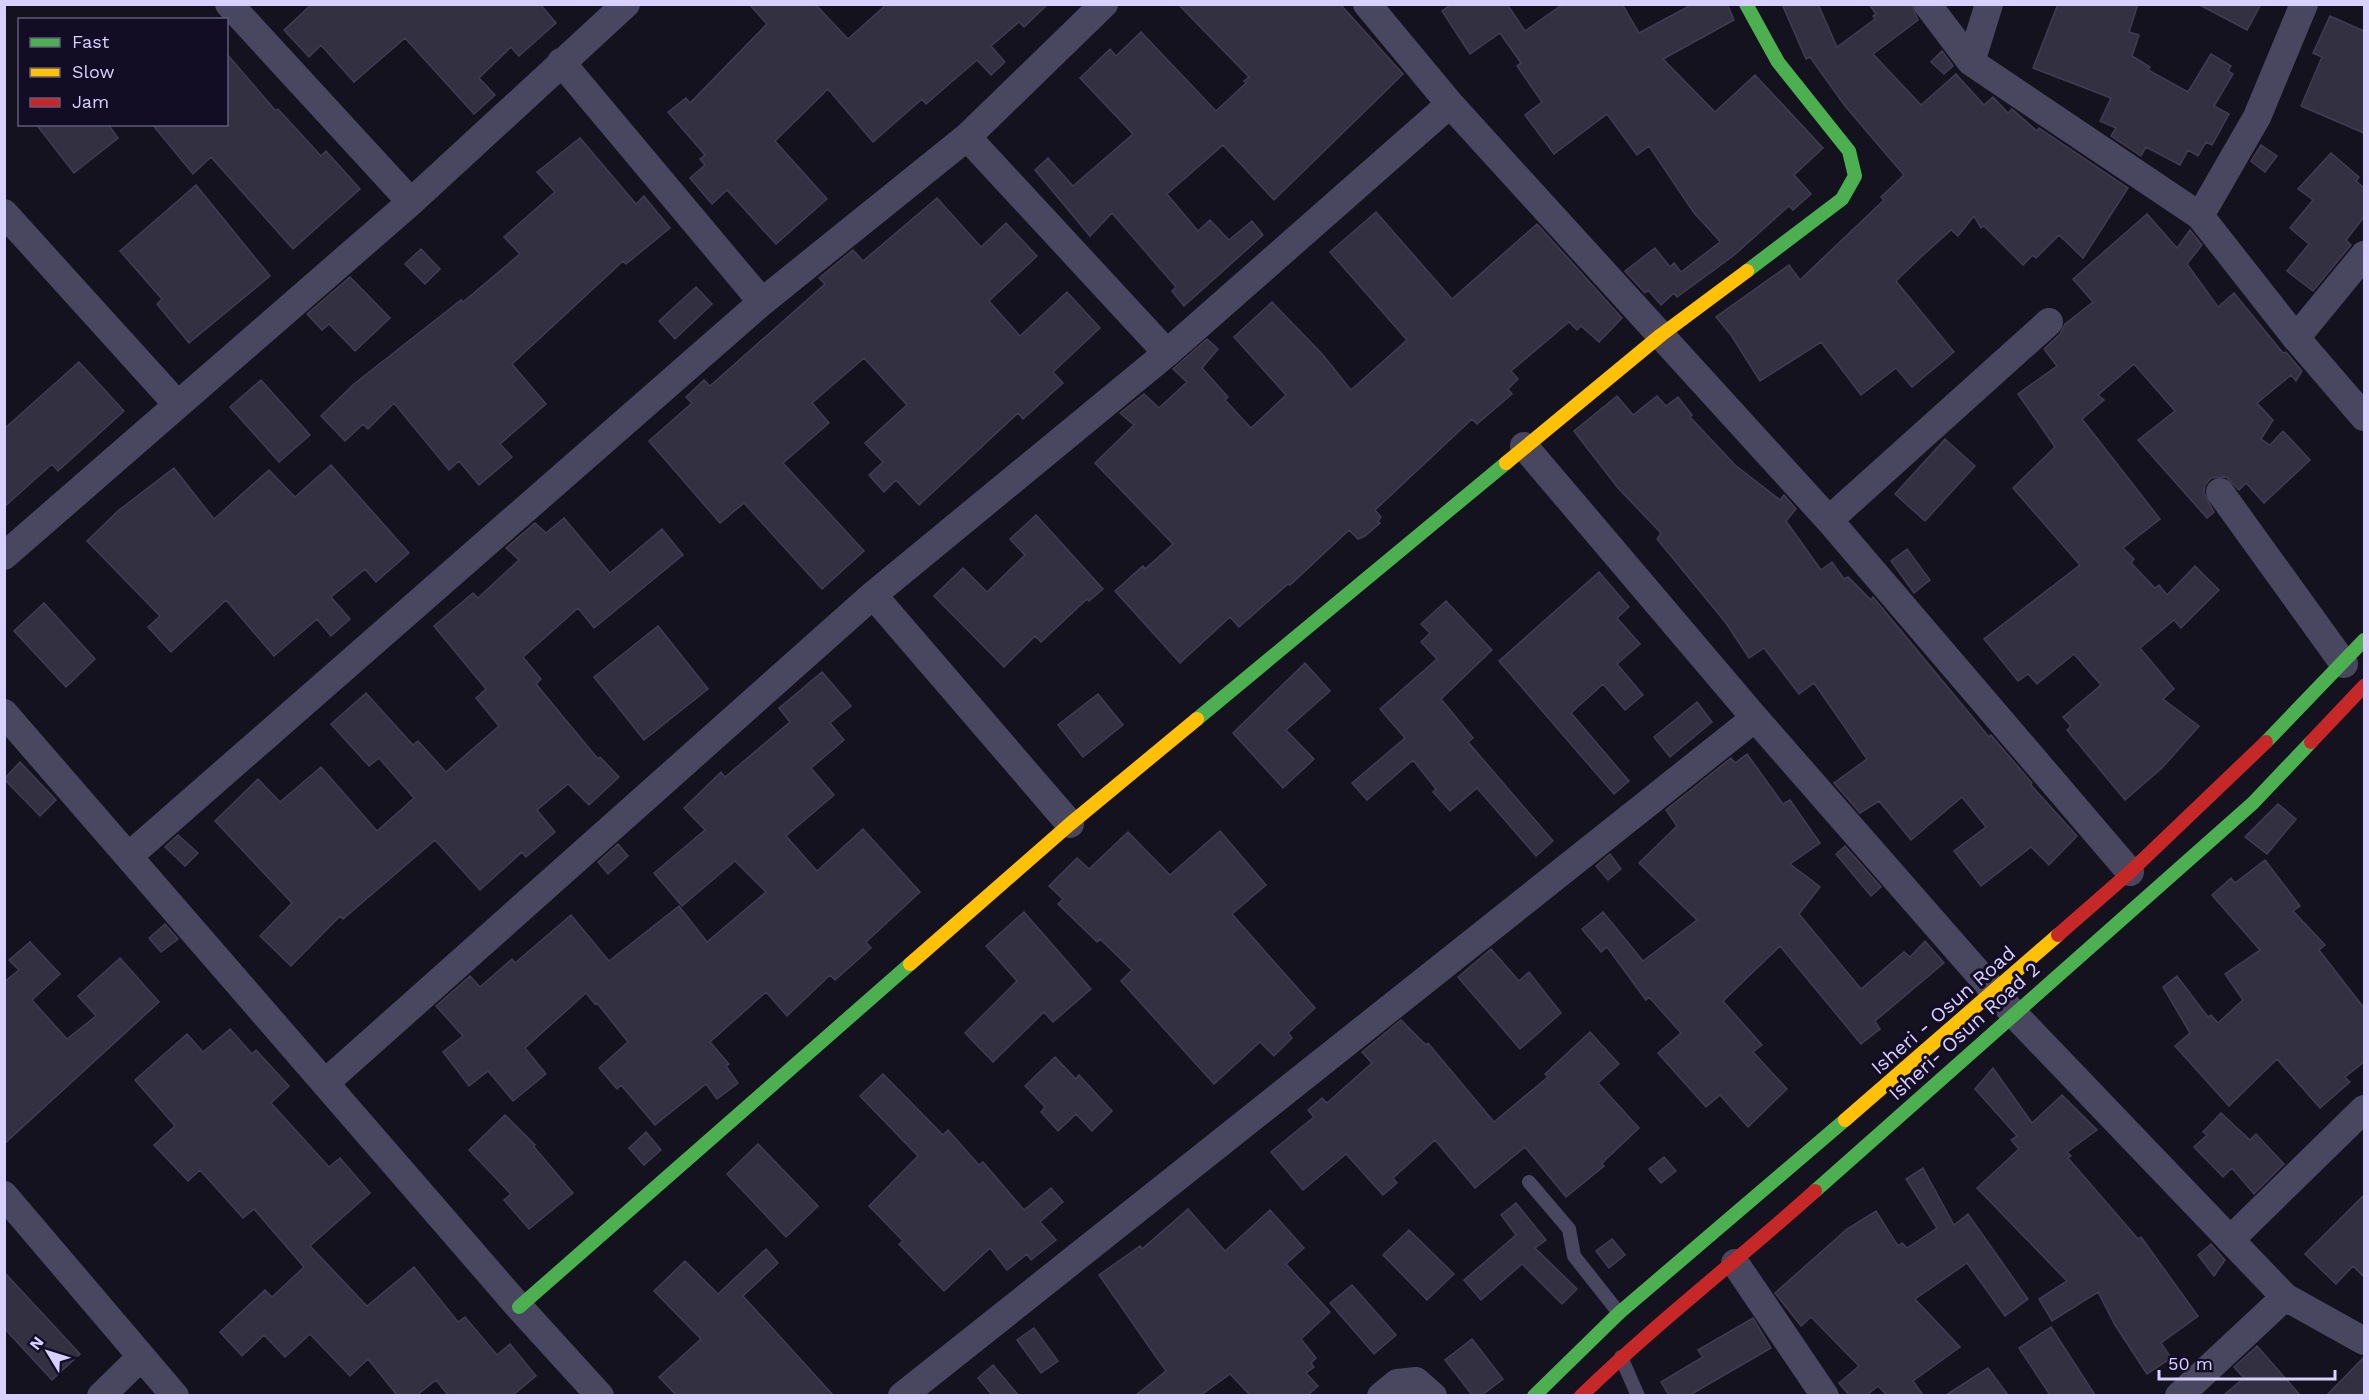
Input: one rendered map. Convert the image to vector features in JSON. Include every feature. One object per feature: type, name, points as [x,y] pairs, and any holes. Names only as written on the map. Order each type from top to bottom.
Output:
[{"type":"main road","points":[[519,1307],[1070,824],[1524,446],[1661,335],[1842,199],[1855,176],[1849,151],[1778,62],[1746,4]]},
{"type":"main road","name":"Isheri - Osun Road","points":[[1534,1395],[1619,1313],[2130,872],[2241,770],[2344,664],[2364,640]]},
{"type":"main road","name":"Isheri- Osun Road 2","points":[[1581,1395],[1620,1358],[1735,1263],[2013,1012],[2253,803],[2364,686]]},
{"type":"street","points":[[229,4],[411,202]]},
{"type":"street","points":[[4,556],[411,202],[626,4]]},
{"type":"street","points":[[130,855],[762,302],[967,137],[1104,4]]},
{"type":"street","points":[[1367,4],[1450,104],[1829,520],[2130,872]]},
{"type":"street","points":[[1927,4],[1971,62],[2200,216],[2296,338],[2364,417]]},
{"type":"street","points":[[1971,62],[1989,4]]},
{"type":"street","points":[[2200,216],[2257,117],[2304,4]]},
{"type":"street","points":[[561,62],[762,302]]},
{"type":"street","points":[[325,1083],[873,595],[1167,353],[1450,104]]},
{"type":"street","points":[[967,137],[1167,353]]},
{"type":"street","points":[[4,213],[177,404]]},
{"type":"street","points":[[2296,338],[2364,255]]},
{"type":"street","points":[[1829,520],[2049,322]]},
{"type":"street","points":[[1524,446],[1755,718],[2013,1012],[2285,1297],[2364,1341]]},
{"type":"street","points":[[2220,492],[2344,664]]},
{"type":"street","points":[[873,595],[1070,824]]},
{"type":"street","points":[[4,713],[130,855],[519,1307],[600,1395]]},
{"type":"street","points":[[902,1395],[1755,718]]},
{"type":"street","points":[[2230,1240],[2364,1109]]},
{"type":"street","points":[[4,1195],[175,1395]]},
{"type":"street","points":[[1735,1263],[1825,1395]]},
{"type":"street","points":[[2179,1395],[2285,1297]]},
{"type":"street","points":[[100,1395],[141,1357]]},
{"type":"street","points":[[1381,1395],[1397,1383],[1416,1381],[1433,1395]]},
{"type":"lane","points":[[1529,1182],[1569,1229],[1574,1256],[1619,1313]]},
{"type":"lane","points":[[1620,1358],[1638,1395]]},
{"type":"building","points":[[312,4],[540,4],[556,23],[519,56],[511,47],[479,78],[495,95],[474,114],[405,38],[354,82],[321,45],[309,57],[284,30]]},
{"type":"building","points":[[749,4],[815,4],[848,39],[887,4],[1048,4],[1024,27],[1019,22],[991,46],[1005,62],[991,75],[977,60],[926,104],[922,99],[873,142],[828,89],[775,141],[827,199],[776,244],[727,190],[712,204],[690,178],[705,165],[700,159],[705,155],[668,112],[686,98],[690,103],[767,24]]},
{"type":"building","points":[[1178,4],[1340,4],[1403,74],[1274,200],[1223,145],[1167,194],[1198,231],[1210,220],[1229,240],[1252,221],[1263,235],[1184,306],[1172,291],[1176,287],[1112,213],[1090,236],[1035,170],[1048,158],[1073,186],[1133,134],[1080,78],[1110,49],[1116,56],[1141,32],[1216,111],[1246,83],[1244,81],[1249,77]]},
{"type":"building","points":[[1452,4],[1507,4],[1525,31],[1563,4],[1622,4],[1639,33],[1693,4],[1727,4],[1734,20],[1663,59],[1715,112],[1755,75],[1823,148],[1794,175],[1811,194],[1793,210],[1789,206],[1733,256],[1677,297],[1674,293],[1661,305],[1648,290],[1645,293],[1625,271],[1655,248],[1670,267],[1674,263],[1681,272],[1720,242],[1719,240],[1694,213],[1649,146],[1637,155],[1607,114],[1554,154],[1525,115],[1542,102],[1517,66],[1521,63],[1500,33],[1470,54],[1442,11]]},
{"type":"building","points":[[1782,4],[1818,4],[1837,47],[1875,19],[1873,16],[1876,14],[1869,4],[1911,4],[1918,20],[1873,54],[1921,105],[1956,74],[1984,105],[1993,97],[2008,113],[2012,109],[2037,131],[2039,128],[2128,188],[2083,258],[2059,235],[2036,258],[2033,255],[2023,265],[1984,226],[1981,228],[1974,216],[1958,236],[1951,230],[1921,257],[1896,281],[1954,352],[1912,387],[1896,368],[1861,395],[1821,342],[1760,381],[1731,335],[1716,317],[1789,265],[1800,280],[1884,200],[1881,197],[1904,175],[1845,106],[1810,57],[1806,59]]},
{"type":"building","points":[[2058,4],[2138,4],[2129,32],[2139,35],[2132,56],[2150,67],[2148,70],[2188,92],[2211,54],[2231,66],[2228,71],[2233,74],[2214,106],[2229,114],[2212,145],[2206,142],[2198,156],[2188,150],[2180,165],[2146,147],[2141,156],[2111,136],[2116,128],[2100,121],[2111,98],[2033,68]]},
{"type":"building","points":[[2198,4],[2261,4],[2247,30]]},
{"type":"building","points":[[2330,16],[2364,31],[2364,133],[2301,106],[2322,57],[2313,53]]},
{"type":"building","points":[[1942,51],[1953,66],[1944,74],[1931,62]]},
{"type":"building","points":[[228,55],[275,110],[278,109],[321,156],[326,151],[360,189],[293,249],[211,157],[193,174],[154,126],[228,126]]},
{"type":"building","points":[[38,126],[109,126],[118,138],[74,173]]},
{"type":"building","points":[[580,138],[636,204],[644,196],[670,228],[626,264],[623,261],[512,364],[546,404],[500,444],[512,457],[479,485],[459,461],[449,470],[394,403],[368,429],[363,424],[345,441],[321,416],[354,384],[461,300],[463,302],[520,254],[504,237],[555,192],[537,172]]},
{"type":"building","points":[[2261,145],[2277,156],[2265,172],[2251,161]]},
{"type":"building","points":[[2331,153],[2359,177],[2356,181],[2364,188],[2364,217],[2346,240],[2351,245],[2313,291],[2287,271],[2309,244],[2290,228],[2313,200],[2298,189]]},
{"type":"building","points":[[196,185],[270,276],[189,343],[157,304],[162,299],[120,251]]},
{"type":"building","points":[[937,198],[981,247],[1006,223],[1037,256],[989,301],[1020,336],[1067,292],[1100,328],[1053,372],[1063,383],[1023,419],[1018,413],[919,505],[896,480],[884,492],[869,475],[883,462],[865,443],[907,405],[864,358],[812,403],[829,423],[783,463],[864,551],[822,589],[744,503],[720,523],[649,441],[692,403],[686,397],[704,380],[710,386],[825,284],[819,278],[853,250],[863,261]]},
{"type":"building","points":[[1376,212],[1452,299],[1537,224],[1622,318],[1599,342],[1581,326],[1577,330],[1569,322],[1511,371],[1518,379],[1508,389],[1512,394],[1477,424],[1472,419],[1375,510],[1381,517],[1378,521],[1380,523],[1358,539],[1349,530],[1290,585],[1288,584],[1239,627],[1230,617],[1180,663],[1115,591],[1173,544],[1095,463],[1134,425],[1120,413],[1144,394],[1159,408],[1187,382],[1173,369],[1207,339],[1218,349],[1202,368],[1228,397],[1225,400],[1251,428],[1286,395],[1234,337],[1272,302],[1323,355],[1351,390],[1407,340],[1330,252]]},
{"type":"building","points":[[2147,214],[2177,248],[2190,230],[2202,245],[2187,264],[2218,307],[2234,293],[2283,353],[2286,352],[2302,371],[2296,381],[2291,375],[2257,403],[2273,420],[2261,439],[2270,445],[2283,431],[2310,460],[2264,503],[2246,483],[2239,490],[2226,477],[2211,478],[2205,485],[2204,493],[2214,512],[2207,518],[2138,440],[2175,411],[2134,364],[2098,395],[2104,400],[2082,419],[2160,519],[2123,548],[2134,559],[2131,563],[2155,588],[2159,585],[2167,595],[2195,566],[2219,590],[2181,628],[2174,620],[2140,648],[2174,689],[2163,699],[2199,726],[2162,768],[2125,800],[2067,730],[2071,726],[2063,717],[2101,685],[2074,654],[2037,684],[2028,674],[2018,681],[1984,639],[2080,565],[2013,488],[2055,447],[2018,394],[2057,366],[2044,349],[2060,334],[2065,324],[2093,302],[2073,279]]},
{"type":"building","points":[[421,249],[440,269],[425,284],[405,264]]},
{"type":"building","points":[[350,277],[390,318],[355,351],[329,324],[322,330],[307,314]]},
{"type":"building","points":[[696,287],[712,304],[675,339],[659,321]]},
{"type":"building","points":[[79,362],[124,411],[58,471],[52,464],[4,507],[4,429]]},
{"type":"building","points":[[261,380],[310,435],[279,462],[230,407]]},
{"type":"building","points":[[1617,396],[1633,415],[1657,396],[1666,406],[1678,397],[1692,415],[1690,417],[1735,465],[1780,500],[1784,495],[1796,509],[1786,521],[1821,570],[1832,562],[1844,579],[1848,577],[1871,600],[1873,597],[1989,737],[1991,735],[2032,783],[2031,785],[2077,836],[2049,865],[2031,847],[1981,886],[1954,851],[1986,827],[1962,797],[1911,840],[1879,801],[1860,813],[1834,783],[1867,759],[1814,683],[1799,694],[1764,648],[1749,658],[1726,623],[1657,539],[1661,533],[1618,488],[1574,431]]},
{"type":"building","points":[[1945,439],[1975,466],[1925,521],[1895,494]]},
{"type":"building","points":[[331,465],[409,553],[376,582],[365,569],[331,597],[350,619],[331,636],[317,619],[274,656],[226,600],[171,652],[148,627],[160,616],[87,541],[119,510],[174,468],[214,519],[269,470],[295,497]]},
{"type":"building","points":[[1036,515],[1103,589],[1089,601],[1087,599],[1041,642],[1035,636],[1004,667],[934,596],[963,568],[987,592],[1025,555],[1010,539]]},
{"type":"building","points":[[564,518],[610,573],[662,529],[683,555],[594,628],[578,608],[523,657],[541,679],[536,684],[598,759],[600,757],[619,777],[589,805],[568,784],[537,810],[555,832],[526,857],[522,852],[480,890],[435,840],[343,919],[340,916],[291,966],[260,936],[292,903],[215,821],[258,779],[280,802],[321,767],[377,831],[414,798],[379,758],[369,766],[331,724],[366,693],[413,745],[418,741],[446,772],[499,726],[476,698],[486,689],[434,626],[473,593],[478,598],[519,560],[506,548],[535,523],[546,533]]},
{"type":"building","points":[[1907,549],[1930,580],[1914,593],[1891,561]]},
{"type":"building","points":[[1599,572],[1629,607],[1617,618],[1640,644],[1617,664],[1643,695],[1625,710],[1603,684],[1571,713],[1629,781],[1614,794],[1499,661]]},
{"type":"building","points":[[1446,601],[1492,650],[1441,699],[1473,738],[1468,742],[1553,841],[1536,856],[1477,788],[1450,811],[1433,792],[1436,789],[1413,760],[1367,800],[1352,783],[1405,738],[1380,709],[1437,659],[1421,642],[1430,633],[1421,624]]},
{"type":"building","points":[[44,603],[95,659],[66,687],[14,631]]},
{"type":"building","points":[[658,626],[708,689],[644,740],[594,677]]},
{"type":"building","points":[[1305,663],[1330,691],[1286,730],[1314,759],[1283,788],[1233,733]]},
{"type":"building","points":[[822,672],[851,706],[830,723],[844,740],[811,768],[834,795],[786,836],[817,871],[863,829],[920,892],[866,942],[871,948],[835,980],[830,975],[787,1016],[766,992],[710,1042],[729,1064],[726,1066],[738,1083],[717,1099],[706,1084],[655,1125],[621,1085],[617,1089],[599,1068],[628,1042],[597,1003],[595,1004],[586,993],[525,1048],[546,1074],[513,1101],[488,1071],[469,1086],[443,1052],[463,1036],[436,1006],[470,976],[480,987],[512,959],[515,963],[571,915],[609,961],[679,906],[707,942],[766,892],[735,861],[682,906],[654,873],[705,830],[684,808],[721,772],[725,777],[790,722],[779,708]]},
{"type":"building","points":[[1098,694],[1123,725],[1083,757],[1058,725]]},
{"type":"building","points":[[1697,702],[1712,722],[1670,757],[1654,737]]},
{"type":"building","points":[[1747,754],[1783,804],[1790,800],[1820,843],[1790,864],[1820,887],[1799,914],[1861,989],[1904,952],[1910,957],[1925,941],[1944,963],[1875,1021],[1880,1029],[1861,1044],[1780,946],[1723,1001],[1762,1045],[1753,1052],[1787,1089],[1748,1127],[1720,1095],[1706,1107],[1658,1053],[1681,1033],[1649,997],[1646,1000],[1607,947],[1601,952],[1582,929],[1603,912],[1643,961],[1697,920],[1639,863],[1677,826],[1666,810],[1731,758],[1735,763]]},
{"type":"building","points":[[20,762],[56,800],[40,816],[4,779]]},
{"type":"building","points":[[2278,804],[2296,819],[2267,854],[2245,837]]},
{"type":"building","points":[[1220,831],[1266,885],[1232,914],[1315,1008],[1288,1033],[1292,1038],[1274,1056],[1260,1042],[1214,1084],[1121,981],[1132,970],[1100,939],[1097,942],[1058,904],[1063,899],[1049,886],[1077,858],[1089,869],[1128,832],[1170,875]]},
{"type":"building","points":[[178,835],[198,853],[185,866],[165,847]]},
{"type":"building","points":[[618,844],[628,856],[608,874],[598,862]]},
{"type":"building","points":[[1845,846],[1881,887],[1871,896],[1836,854]]},
{"type":"building","points":[[1610,854],[1621,869],[1608,880],[1596,866]]},
{"type":"building","points":[[2265,860],[2300,906],[2293,911],[2325,945],[2319,950],[2364,1008],[2364,1062],[2345,1077],[2350,1082],[2320,1108],[2277,1059],[2229,1106],[2175,1046],[2190,1033],[2163,987],[2177,976],[2208,1017],[2211,1015],[2218,1023],[2243,1000],[2225,974],[2260,950],[2212,895],[2231,878],[2235,883]]},
{"type":"building","points":[[1024,912],[1091,989],[1053,1022],[1044,1012],[993,1062],[965,1033],[1017,981],[986,946]]},
{"type":"building","points":[[165,924],[178,939],[161,952],[149,938]]},
{"type":"building","points":[[30,942],[60,974],[32,1000],[67,1039],[96,1016],[78,996],[120,958],[159,1002],[4,1144],[4,982],[19,970],[9,960]]},
{"type":"building","points":[[1491,949],[1519,981],[1529,972],[1561,1013],[1520,1049],[1458,977]]},
{"type":"building","points":[[1401,1020],[1426,1045],[1428,1043],[1494,1122],[1548,1077],[1545,1074],[1590,1032],[1619,1064],[1598,1083],[1639,1128],[1602,1163],[1604,1166],[1566,1197],[1525,1147],[1475,1188],[1435,1140],[1393,1178],[1397,1183],[1383,1195],[1346,1154],[1303,1190],[1271,1152],[1314,1117],[1308,1110],[1322,1098],[1327,1103],[1372,1063],[1362,1052]]},
{"type":"building","points":[[230,1029],[252,1054],[256,1050],[289,1086],[271,1103],[329,1167],[340,1158],[370,1193],[310,1246],[367,1306],[414,1267],[458,1322],[465,1317],[497,1355],[510,1344],[536,1376],[513,1395],[448,1395],[436,1380],[417,1395],[397,1395],[368,1359],[350,1376],[310,1334],[285,1357],[264,1335],[242,1356],[220,1332],[265,1290],[272,1297],[304,1267],[254,1209],[243,1218],[200,1170],[188,1181],[154,1145],[175,1126],[135,1080],[187,1034],[203,1052]]},
{"type":"building","points":[[1055,1057],[1076,1079],[1079,1075],[1112,1111],[1092,1131],[1076,1114],[1058,1131],[1041,1112],[1045,1107],[1025,1086]]},
{"type":"building","points":[[1993,1068],[2032,1123],[2062,1095],[2097,1130],[2067,1152],[2071,1156],[2068,1158],[2138,1239],[2141,1237],[2198,1316],[2161,1343],[2171,1358],[2147,1374],[2115,1325],[2098,1292],[2052,1321],[2039,1299],[2067,1281],[1977,1188],[2019,1149],[2011,1140],[2017,1136],[1975,1089]]},
{"type":"building","points":[[883,1074],[943,1135],[948,1130],[979,1165],[983,1162],[1024,1210],[1051,1188],[1063,1202],[1040,1222],[1056,1240],[1031,1260],[1027,1254],[1007,1270],[990,1248],[944,1291],[899,1244],[903,1241],[869,1206],[918,1156],[860,1096]]},
{"type":"building","points":[[2221,1113],[2250,1140],[2256,1134],[2284,1164],[2254,1194],[2232,1168],[2223,1177],[2194,1147],[2207,1135],[2203,1132]]},
{"type":"building","points":[[505,1115],[535,1145],[534,1147],[573,1193],[529,1229],[504,1200],[511,1194],[469,1150]]},
{"type":"building","points":[[646,1132],[661,1150],[644,1165],[629,1148]]},
{"type":"building","points":[[758,1144],[818,1206],[786,1237],[727,1174]]},
{"type":"building","points":[[1664,1157],[1676,1171],[1661,1183],[1649,1169]]},
{"type":"building","points":[[1923,1168],[1954,1225],[1968,1214],[2028,1299],[2005,1316],[1967,1263],[1915,1299],[1960,1347],[1913,1381],[1923,1395],[1887,1395],[1878,1386],[1867,1395],[1849,1395],[1839,1383],[1859,1366],[1811,1317],[1801,1326],[1775,1293],[1847,1229],[1876,1211],[1898,1246],[1902,1243],[1907,1248],[1937,1228],[1906,1179]]},
{"type":"building","points":[[2364,1195],[2364,1277],[2353,1266],[2336,1284],[2305,1254]]},
{"type":"building","points":[[1516,1203],[1546,1240],[1535,1248],[1577,1289],[1562,1304],[1522,1264],[1481,1300],[1464,1280],[1516,1235],[1501,1215]]},
{"type":"building","points":[[1188,1209],[1225,1251],[1270,1210],[1304,1248],[1286,1264],[1330,1312],[1301,1339],[1316,1358],[1311,1363],[1314,1367],[1306,1373],[1318,1386],[1308,1395],[1250,1395],[1230,1374],[1201,1395],[1136,1395],[1166,1371],[1099,1275],[1140,1246],[1142,1249]]},
{"type":"building","points":[[1409,1230],[1454,1274],[1427,1300],[1383,1255]]},
{"type":"building","points":[[1612,1239],[1625,1255],[1609,1268],[1596,1251]]},
{"type":"building","points":[[2211,1244],[2225,1260],[2214,1276],[2198,1255]]},
{"type":"building","points":[[766,1249],[778,1263],[743,1296],[833,1395],[676,1395],[659,1377],[701,1339],[654,1291],[685,1261],[718,1294]]},
{"type":"building","points":[[4,1272],[80,1354],[52,1380],[4,1328]]},
{"type":"building","points":[[1352,1285],[1396,1335],[1374,1354],[1330,1303]]},
{"type":"building","points":[[1753,1318],[1771,1348],[1690,1395],[1669,1395],[1661,1382],[1703,1357],[1698,1350]]},
{"type":"building","points":[[2051,1327],[2095,1395],[2050,1395],[2019,1348]]},
{"type":"building","points":[[1034,1328],[1058,1361],[1041,1373],[1017,1340]]},
{"type":"building","points":[[1472,1339],[1503,1379],[1482,1395],[1472,1395],[1445,1360]]},
{"type":"building","points":[[2257,1346],[2300,1395],[2224,1395],[2244,1378],[2234,1367]]},
{"type":"building","points":[[2364,1357],[2364,1395],[2327,1395]]},
{"type":"building","points":[[993,1365],[1018,1395],[992,1395],[978,1378]]},
{"type":"building","points":[[1988,1368],[2008,1395],[1946,1395]]},
{"type":"traffic: fast","points":[[1746,4],[1778,62],[1849,151],[1855,176],[1842,199],[1747,271]]},
{"type":"traffic: fast","points":[[1197,719],[1506,463]]},
{"type":"traffic: fast","points":[[2266,742],[2364,640]]},
{"type":"traffic: fast","points":[[1815,1191],[2253,803],[2311,742]]},
{"type":"traffic: fast","points":[[519,1307],[910,964]]},
{"type":"traffic: fast","points":[[1534,1396],[1619,1313],[1845,1120]]},
{"type":"traffic: slow","points":[[1506,463],[1661,335],[1747,271]]},
{"type":"traffic: slow","points":[[910,964],[1070,824],[1197,719]]},
{"type":"traffic: slow","points":[[1845,1120],[2058,935]]},
{"type":"traffic: jam","points":[[2311,742],[2364,686]]},
{"type":"traffic: jam","points":[[2058,935],[2130,872],[2266,742]]},
{"type":"traffic: jam","points":[[1581,1396],[1638,1343],[1815,1191]]}]
